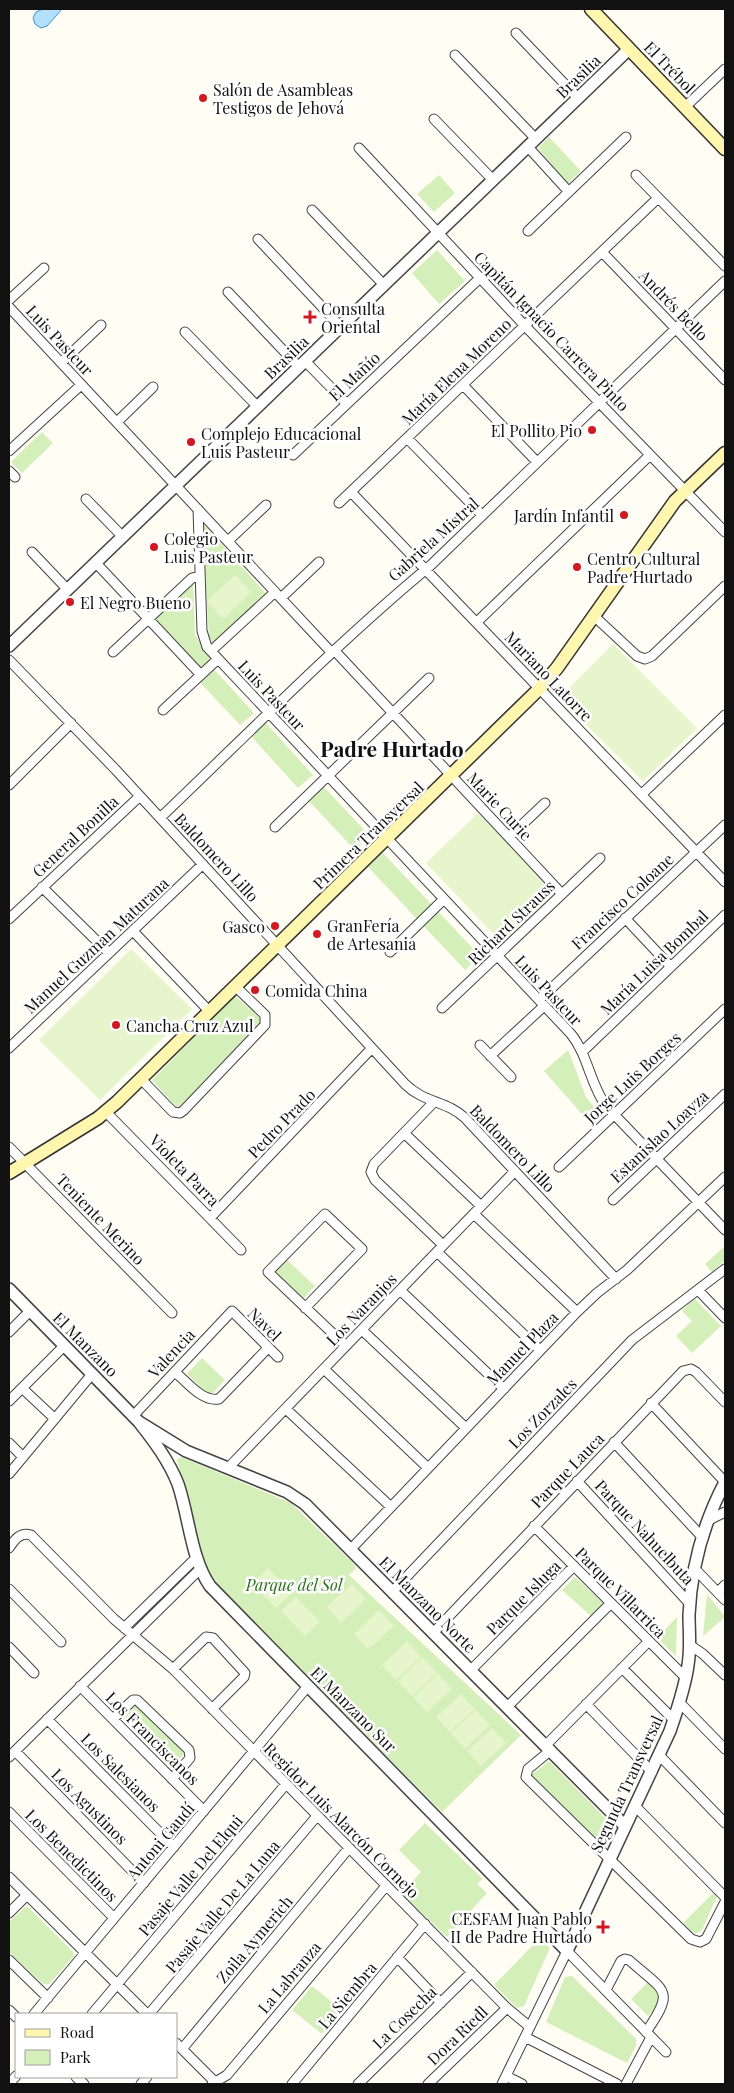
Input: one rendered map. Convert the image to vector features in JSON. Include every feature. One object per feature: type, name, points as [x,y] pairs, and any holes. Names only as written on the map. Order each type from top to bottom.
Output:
[{"type":"main road","name":"El Trébol","points":[[591,9],[725,148]]},
{"type":"main road","name":"Primera Transversal","points":[[9,1173],[106,1112],[540,688],[557,668],[671,507],[725,452]]},
{"type":"street","points":[[516,34],[578,98]]},
{"type":"street","name":"Brasilia","points":[[9,646],[629,49]]},
{"type":"street","points":[[455,55],[532,143],[569,192]]},
{"type":"street","points":[[686,107],[725,69]]},
{"type":"street","points":[[434,119],[493,180]]},
{"type":"street","points":[[528,231],[626,137]]},
{"type":"street","name":"Capitán Ignacio Carrera Pinto","points":[[359,148],[525,326],[725,532]]},
{"type":"street","points":[[636,175],[725,266]]},
{"type":"street","name":"María Elena Moreno","points":[[339,503],[658,198]]},
{"type":"street","points":[[312,210],[384,285]]},
{"type":"street","points":[[258,239],[341,327]]},
{"type":"street","name":"Andrés Bello","points":[[602,252],[725,380]]},
{"type":"street","points":[[9,300],[44,268]]},
{"type":"street","name":"El Mañío","points":[[293,455],[480,278]]},
{"type":"street","name":"Gabriela Mistral","points":[[160,818],[333,652],[482,516],[725,281]]},
{"type":"street","points":[[228,292],[346,404]]},
{"type":"street","name":"Luis Pasteur","points":[[9,307],[198,509],[203,637],[211,651],[571,1034],[582,1052],[600,1098],[725,1230]]},
{"type":"street","points":[[61,363],[101,325]]},
{"type":"street","points":[[185,332],[258,407]]},
{"type":"street","points":[[9,451],[81,385]]},
{"type":"street","points":[[463,385],[538,462]]},
{"type":"street","points":[[117,422],[153,387]]},
{"type":"street","points":[[407,438],[482,516]]},
{"type":"street","points":[[477,622],[650,455]]},
{"type":"street","name":"Mariano Latorre","points":[[350,492],[725,882]]},
{"type":"street","points":[[86,499],[123,537]]},
{"type":"street","points":[[228,541],[266,505]]},
{"type":"street","name":"Marie Curie","points":[[198,509],[562,894]]},
{"type":"street","points":[[32,552],[68,590]]},
{"type":"street","points":[[211,651],[319,562]]},
{"type":"street","points":[[96,563],[200,676]]},
{"type":"street","points":[[113,652],[192,578],[200,576]]},
{"type":"street","points":[[594,616],[637,656],[645,659],[652,656],[725,586]]},
{"type":"street","points":[[163,710],[218,659]]},
{"type":"street","name":"Baldomero Lillo","points":[[9,660],[140,796],[411,1090],[434,1102],[446,1105],[461,1114],[616,1279]]},
{"type":"street","points":[[275,826],[429,678]]},
{"type":"street","points":[[642,794],[725,715]]},
{"type":"street","points":[[9,785],[71,723]]},
{"type":"street","name":"General Bonilla","points":[[9,919],[140,796]]},
{"type":"street","points":[[509,837],[545,803]]},
{"type":"street","name":"Francisco Coloane","points":[[490,1056],[625,918],[725,824]]},
{"type":"street","name":"Richard Strauss","points":[[442,1008],[600,858]]},
{"type":"street","name":"Manuel Guzman Maturana","points":[[9,1048],[203,864]]},
{"type":"street","points":[[42,887],[109,953]]},
{"type":"street","points":[[390,952],[444,899]]},
{"type":"street","name":"María Luisa Bombal","points":[[582,1052],[725,915]]},
{"type":"street","points":[[625,918],[671,967]]},
{"type":"street","points":[[132,931],[210,1012]]},
{"type":"street","points":[[141,1079],[173,1112],[178,1113],[184,1110],[265,1025],[265,1015],[236,987]]},
{"type":"street","name":"Jorge Luis Borges","points":[[558,1167],[725,1009]]},
{"type":"street","points":[[480,1045],[511,1077]]},
{"type":"street","name":"Pedro Prado","points":[[210,1218],[372,1048]]},
{"type":"street","name":"Estanislao Loayza","points":[[612,1200],[725,1094]]},
{"type":"street","points":[[434,1102],[374,1164],[372,1175],[440,1249],[540,1350]]},
{"type":"street","name":"Violeta Parra","points":[[106,1112],[241,1250]]},
{"type":"street","points":[[404,1133],[481,1206]]},
{"type":"street","name":"Teniente Merino","points":[[9,1146],[172,1312]]},
{"type":"street","name":"Los Naranjos","points":[[228,1468],[515,1171]]},
{"type":"street","name":"Manuel Plaza","points":[[350,1550],[577,1312],[597,1293],[637,1261],[725,1177]]},
{"type":"street","points":[[305,1308],[362,1249],[324,1214],[268,1272],[305,1308],[346,1346]]},
{"type":"street","points":[[474,1214],[577,1312]]},
{"type":"street","name":"Los Zorzales","points":[[392,1592],[632,1340],[725,1268]]},
{"type":"street","name":"El Manzano","points":[[9,1289],[136,1419],[167,1461]]},
{"type":"street","points":[[400,1290],[504,1388]]},
{"type":"street","points":[[698,1290],[725,1318]]},
{"type":"street","points":[[9,1332],[30,1311]]},
{"type":"street","name":"Navel","points":[[232,1311],[278,1357]]},
{"type":"street","name":"Valencia","points":[[136,1419],[175,1372],[232,1311]]},
{"type":"street","points":[[362,1330],[466,1428]]},
{"type":"street","points":[[9,1401],[64,1346]]},
{"type":"street","points":[[175,1372],[204,1397],[212,1400],[219,1399],[268,1348]]},
{"type":"street","points":[[324,1369],[428,1468]]},
{"type":"street","name":"Parque Lauca","points":[[434,1632],[680,1372],[688,1369],[696,1372],[725,1402]]},
{"type":"street","points":[[9,1474],[92,1374]]},
{"type":"street","points":[[22,1388],[55,1419]]},
{"type":"street","points":[[651,1403],[725,1482]]},
{"type":"street","points":[[286,1409],[391,1507]]},
{"type":"street","name":"El Manzano","points":[[136,1419],[178,1447]]},
{"type":"street","points":[[614,1442],[703,1538]]},
{"type":"street","points":[[9,1443],[23,1458]]},
{"type":"street","points":[[167,1461],[178,1447]]},
{"type":"street","name":"El Manzano Norte","points":[[178,1447],[296,1497],[434,1632],[626,1826]]},
{"type":"street","name":"El Manzano Sur","points":[[167,1461],[178,1483],[199,1562],[210,1586],[567,1951]]},
{"type":"street","name":"Parque Nahuelbuta","points":[[577,1481],[690,1604]]},
{"type":"street","name":"Segunda Transversal","points":[[504,2080],[660,1756],[674,1720],[686,1678],[690,1645],[690,1604],[695,1569],[709,1520],[725,1482]]},
{"type":"street","points":[[709,1520],[725,1512]]},
{"type":"street","name":"Parque Villarrica","points":[[534,1526],[686,1678]]},
{"type":"street","name":"Regidor Luis Alarcón Cornejo","points":[[9,1548],[19,1536],[31,1535],[128,1631],[173,1669],[507,2008],[530,2027]]},
{"type":"street","points":[[12,1754],[80,1686],[128,1631],[199,1562]]},
{"type":"street","name":"Parque Isluga","points":[[472,1670],[574,1566]]},
{"type":"street","points":[[695,1569],[725,1600]]},
{"type":"street","points":[[718,1592],[725,1585]]},
{"type":"street","points":[[9,1589],[61,1642]]},
{"type":"street","points":[[508,1706],[611,1603]]},
{"type":"street","points":[[173,1669],[206,1638],[212,1638],[245,1673],[244,1677],[212,1709]]},
{"type":"street","points":[[649,1641],[586,1704],[528,1769],[526,1777],[694,1941],[703,1941],[709,1936],[725,1902]]},
{"type":"street","points":[[690,1645],[703,1654],[725,1675]]},
{"type":"street","points":[[9,1647],[34,1673]]},
{"type":"street","points":[[622,1668],[674,1720]]},
{"type":"street","name":"Los Franciscanos","points":[[80,1686],[204,1811]]},
{"type":"street","name":"Antoni Gaudí","points":[[35,2013],[308,1686]]},
{"type":"street","points":[[113,1719],[133,1700],[137,1700],[183,1744],[191,1756],[172,1779]]},
{"type":"street","points":[[680,1703],[725,1750]]},
{"type":"street","points":[[586,1704],[652,1772]]},
{"type":"street","name":"Los Salesianos","points":[[47,1719],[174,1847]]},
{"type":"street","name":"Los Agustinos","points":[[12,1754],[144,1883]]},
{"type":"street","points":[[660,1756],[725,1823]]},
{"type":"street","name":"Pasaje Valle Del Elqui","points":[[93,2013],[286,1784]]},
{"type":"street","points":[[635,1806],[725,1896]]},
{"type":"street","name":"Los Benedictinos","points":[[9,1812],[114,1918]]},
{"type":"street","name":"Pasaje Valle De La Luna","points":[[150,2013],[317,1816]]},
{"type":"street","name":"Zoila Aymerich","points":[[179,2046],[349,1848]]},
{"type":"street","points":[[9,1877],[147,2013]]},
{"type":"street","name":"La Labranza","points":[[215,2084],[226,2075],[386,1886]]},
{"type":"street","points":[[9,1913],[27,1895]]},
{"type":"street","name":"La Siembra","points":[[292,2084],[425,1924]]},
{"type":"street","points":[[567,1951],[666,2052]]},
{"type":"street","points":[[397,1957],[441,2003]]},
{"type":"street","points":[[606,1990],[621,1961],[625,1959],[630,1960],[663,1991],[664,2000],[659,2014],[626,2084]]},
{"type":"street","points":[[9,1960],[48,1998]]},
{"type":"street","name":"La Cosecha","points":[[358,2084],[472,1972]]},
{"type":"street","name":"Dora Riedl","points":[[428,2084],[507,2008]]},
{"type":"street","points":[[525,2037],[617,2084]]},
{"type":"street","points":[[179,2046],[215,2084]]},
{"type":"street","points":[[504,2080],[522,2084]]},
{"type":"green space","points":[[549,137],[581,171],[567,184],[538,148]]},
{"type":"green space","points":[[439,175],[455,193],[434,212],[417,194]]},
{"type":"green space","points":[[437,250],[465,281],[439,304],[412,273]]},
{"type":"green space","points":[[42,432],[53,443],[22,473],[11,462]]},
{"type":"green space","points":[[204,524],[267,595],[214,644],[209,637],[202,526]]},
{"type":"green space","points":[[235,575],[251,592],[223,619],[207,601]]},
{"type":"green space","points":[[193,582],[195,635],[213,660],[201,671],[154,619]]},
{"type":"green space","points":[[613,644],[697,728],[643,781],[559,698]]},
{"type":"green space","points":[[210,665],[254,713],[240,725],[196,678]]},
{"type":"green space","points":[[265,722],[313,775],[298,788],[250,735]]},
{"type":"green space","points":[[322,785],[370,836],[355,850],[307,799]]},
{"type":"green space","points":[[478,813],[556,893],[503,944],[426,863]]},
{"type":"green space","points":[[383,853],[480,956],[465,970],[368,867]]},
{"type":"green space","name":"Cancha Cruz Azul","points":[[131,949],[192,1009],[100,1100],[39,1040]]},
{"type":"green space","points":[[235,996],[261,1019],[260,1026],[182,1105],[176,1107],[152,1080]]},
{"type":"green space","points":[[568,1050],[586,1097],[599,1112],[589,1122],[544,1071]]},
{"type":"green space","points":[[725,1246],[725,1260],[712,1272],[705,1264]]},
{"type":"green space","points":[[286,1259],[315,1286],[301,1301],[272,1273]]},
{"type":"green space","points":[[694,1298],[721,1326],[692,1353],[676,1336],[692,1321],[682,1311]]},
{"type":"green space","points":[[202,1358],[225,1380],[210,1396],[187,1374]]},
{"type":"green space","name":"Parque del Sol","points":[[181,1457],[291,1503],[354,1564],[356,1568],[349,1575],[521,1735],[442,1812],[213,1582],[207,1570],[177,1460]]},
{"type":"green space","points":[[268,1568],[292,1593],[276,1608],[252,1584]]},
{"type":"green space","points":[[575,1577],[604,1604],[592,1617],[562,1590]]},
{"type":"green space","points":[[352,1584],[366,1599],[341,1623],[327,1607]]},
{"type":"green space","points":[[707,1594],[725,1617],[703,1636]]},
{"type":"green space","points":[[296,1597],[320,1622],[305,1636],[281,1611]]},
{"type":"green space","points":[[379,1610],[394,1626],[368,1649],[354,1634]]},
{"type":"green space","points":[[677,1617],[676,1656],[657,1638]]},
{"type":"green space","points":[[407,1641],[421,1657],[396,1680],[382,1665]]},
{"type":"green space","points":[[423,1657],[437,1673],[412,1696],[398,1681]]},
{"type":"green space","points":[[438,1674],[452,1689],[427,1712],[413,1697]]},
{"type":"green space","points":[[461,1694],[475,1709],[450,1732],[436,1717]]},
{"type":"green space","points":[[138,1703],[186,1752],[172,1766],[124,1717]]},
{"type":"green space","points":[[476,1710],[490,1725],[465,1749],[451,1733]]},
{"type":"green space","points":[[492,1728],[506,1743],[481,1766],[467,1751]]},
{"type":"green space","points":[[549,1761],[612,1825],[602,1847],[530,1776]]},
{"type":"green space","points":[[425,1823],[483,1879],[477,1884],[487,1893],[447,1937],[401,1893],[421,1872],[399,1850]]},
{"type":"green space","points":[[714,1892],[717,1896],[702,1930],[693,1933],[683,1923]]},
{"type":"green space","points":[[25,1907],[28,1907],[73,1952],[74,1956],[49,1984],[43,1984],[9,1952],[9,1922]]},
{"type":"green space","points":[[540,1938],[550,1948],[524,2006],[517,2008],[494,1985]]},
{"type":"green space","points":[[572,1976],[636,2039],[636,2046],[627,2063],[546,2022],[565,1977]]},
{"type":"green space","points":[[648,1982],[659,1993],[658,2005],[648,2016],[631,1999]]},
{"type":"green space","points":[[312,1986],[342,2010],[322,2034],[292,2010]]},
{"type":"water","points":[[43,9],[62,9],[47,26],[41,28],[35,24],[33,18],[36,12]]},
{"type":"place","name":"Salón de Asambleas Testigos de Jehová","points":[[203,98]]},
{"type":"place","name":"Consulta Oriental","points":[[310,317]]},
{"type":"place","name":"El Pollito Pio","points":[[592,430]]},
{"type":"place","name":"Complejo Educacional Luis Pasteur","points":[[191,442]]},
{"type":"place","name":"Jardín Infantil","points":[[624,515]]},
{"type":"place","name":"Colegio Luis Pasteur","points":[[154,547]]},
{"type":"place","name":"Centro Cultural Padre Hurtado","points":[[577,567]]},
{"type":"place","name":"El Negro Bueno","points":[[70,602]]},
{"type":"place","name":"Gasco","points":[[275,926]]},
{"type":"place","name":"GranFería de Artesania","points":[[317,934]]},
{"type":"place","name":"Comida China","points":[[255,990]]},
{"type":"place","name":"Cancha Cruz Azul","points":[[116,1025]]},
{"type":"place","name":"CESFAM Juan Pablo II de Padre Hurtado","points":[[603,1927]]},
{"type":"district","name":"Padre Hurtado","points":[[392,748]]}]
